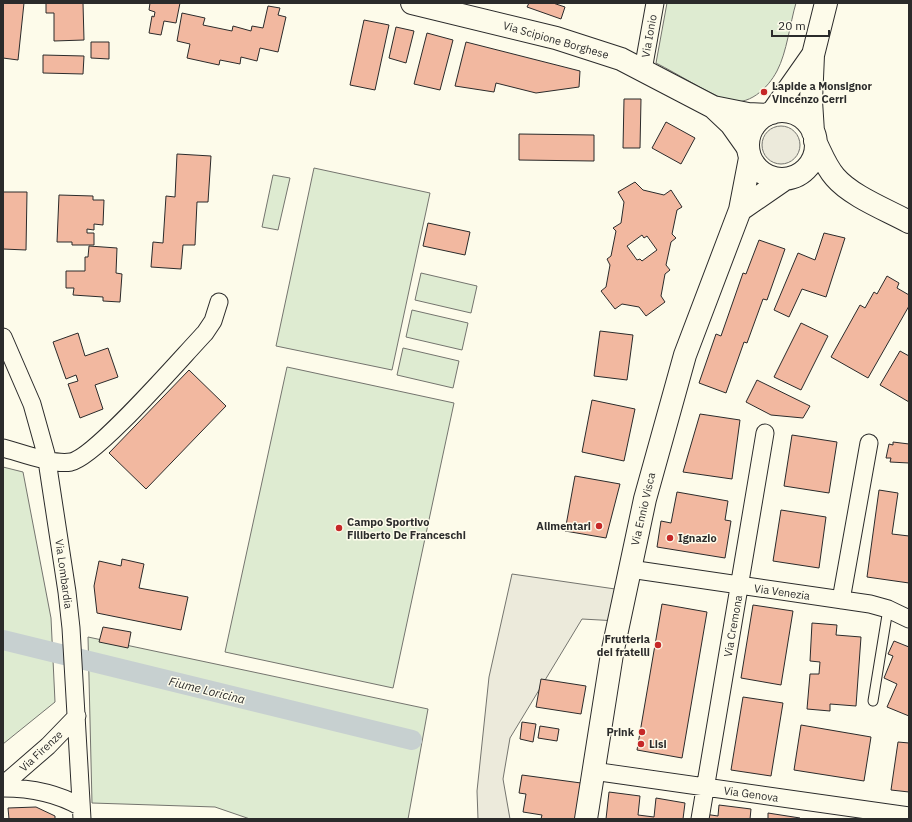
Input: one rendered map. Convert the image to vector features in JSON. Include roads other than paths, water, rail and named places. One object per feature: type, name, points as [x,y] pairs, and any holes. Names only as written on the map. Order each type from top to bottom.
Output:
[{"type":"main road","name":"Via Scipione Borghese","points":[[412,3],[577,44],[609,54],[713,107],[731,124],[749,153]]},
{"type":"main road","points":[[813,55],[769,114],[754,125],[748,140],[749,153],[760,172],[776,179],[784,179],[800,174],[811,162],[815,152],[811,101],[813,55],[826,3]]},
{"type":"main road","name":"Via Scipione Borghese","points":[[713,107],[748,114],[769,114]]},
{"type":"main road","points":[[769,114],[786,112],[799,116],[805,120],[831,172],[841,183],[909,222]]},
{"type":"main road","name":"Via Ennio Visca","points":[[586,819],[611,659],[653,467],[680,373],[703,303],[740,210],[749,153]]},
{"type":"main road","points":[[740,210],[784,179]]},
{"type":"street","name":"Via Ionio","points":[[643,70],[655,3]]},
{"type":"street","points":[[3,448],[61,462],[75,461],[87,454],[100,444],[205,333],[213,321],[218,302]]},
{"type":"street","name":"Via Lombardia","points":[[3,337],[35,411],[46,459],[67,592],[71,628],[76,693],[81,813]]},
{"type":"street","name":"Via Cremona","points":[[700,819],[765,433]]},
{"type":"street","points":[[841,600],[869,443]]},
{"type":"street","name":"Via Venezia","points":[[630,569],[841,600],[888,609],[909,619]]},
{"type":"street","name":"Via Firenze","points":[[3,787],[48,746],[77,716]]},
{"type":"street","name":"Via Genova","points":[[593,771],[909,816]]},
{"type":"street","name":"Via Firenze","points":[[3,787],[46,792],[64,798],[81,813]]},
{"type":"lane","points":[[873,701],[888,609]]},
{"type":"waterway","name":"Fiume Loricina","points":[[3,640],[412,740]]},
{"type":"place","name":"Lapide a Monsignor Vincenzo Cerri","points":[[764,92]]},
{"type":"place","name":"Alimentari","points":[[599,526]]},
{"type":"place","name":"Campo Sportivo Filiberto De Franceschi","points":[[339,528]]},
{"type":"place","name":"Ignazio","points":[[670,538]]},
{"type":"place","name":"Frutteria dei fratelli","points":[[658,645]]},
{"type":"place","name":"Prink","points":[[642,732]]},
{"type":"place","name":"Lisi","points":[[641,744]]}]
